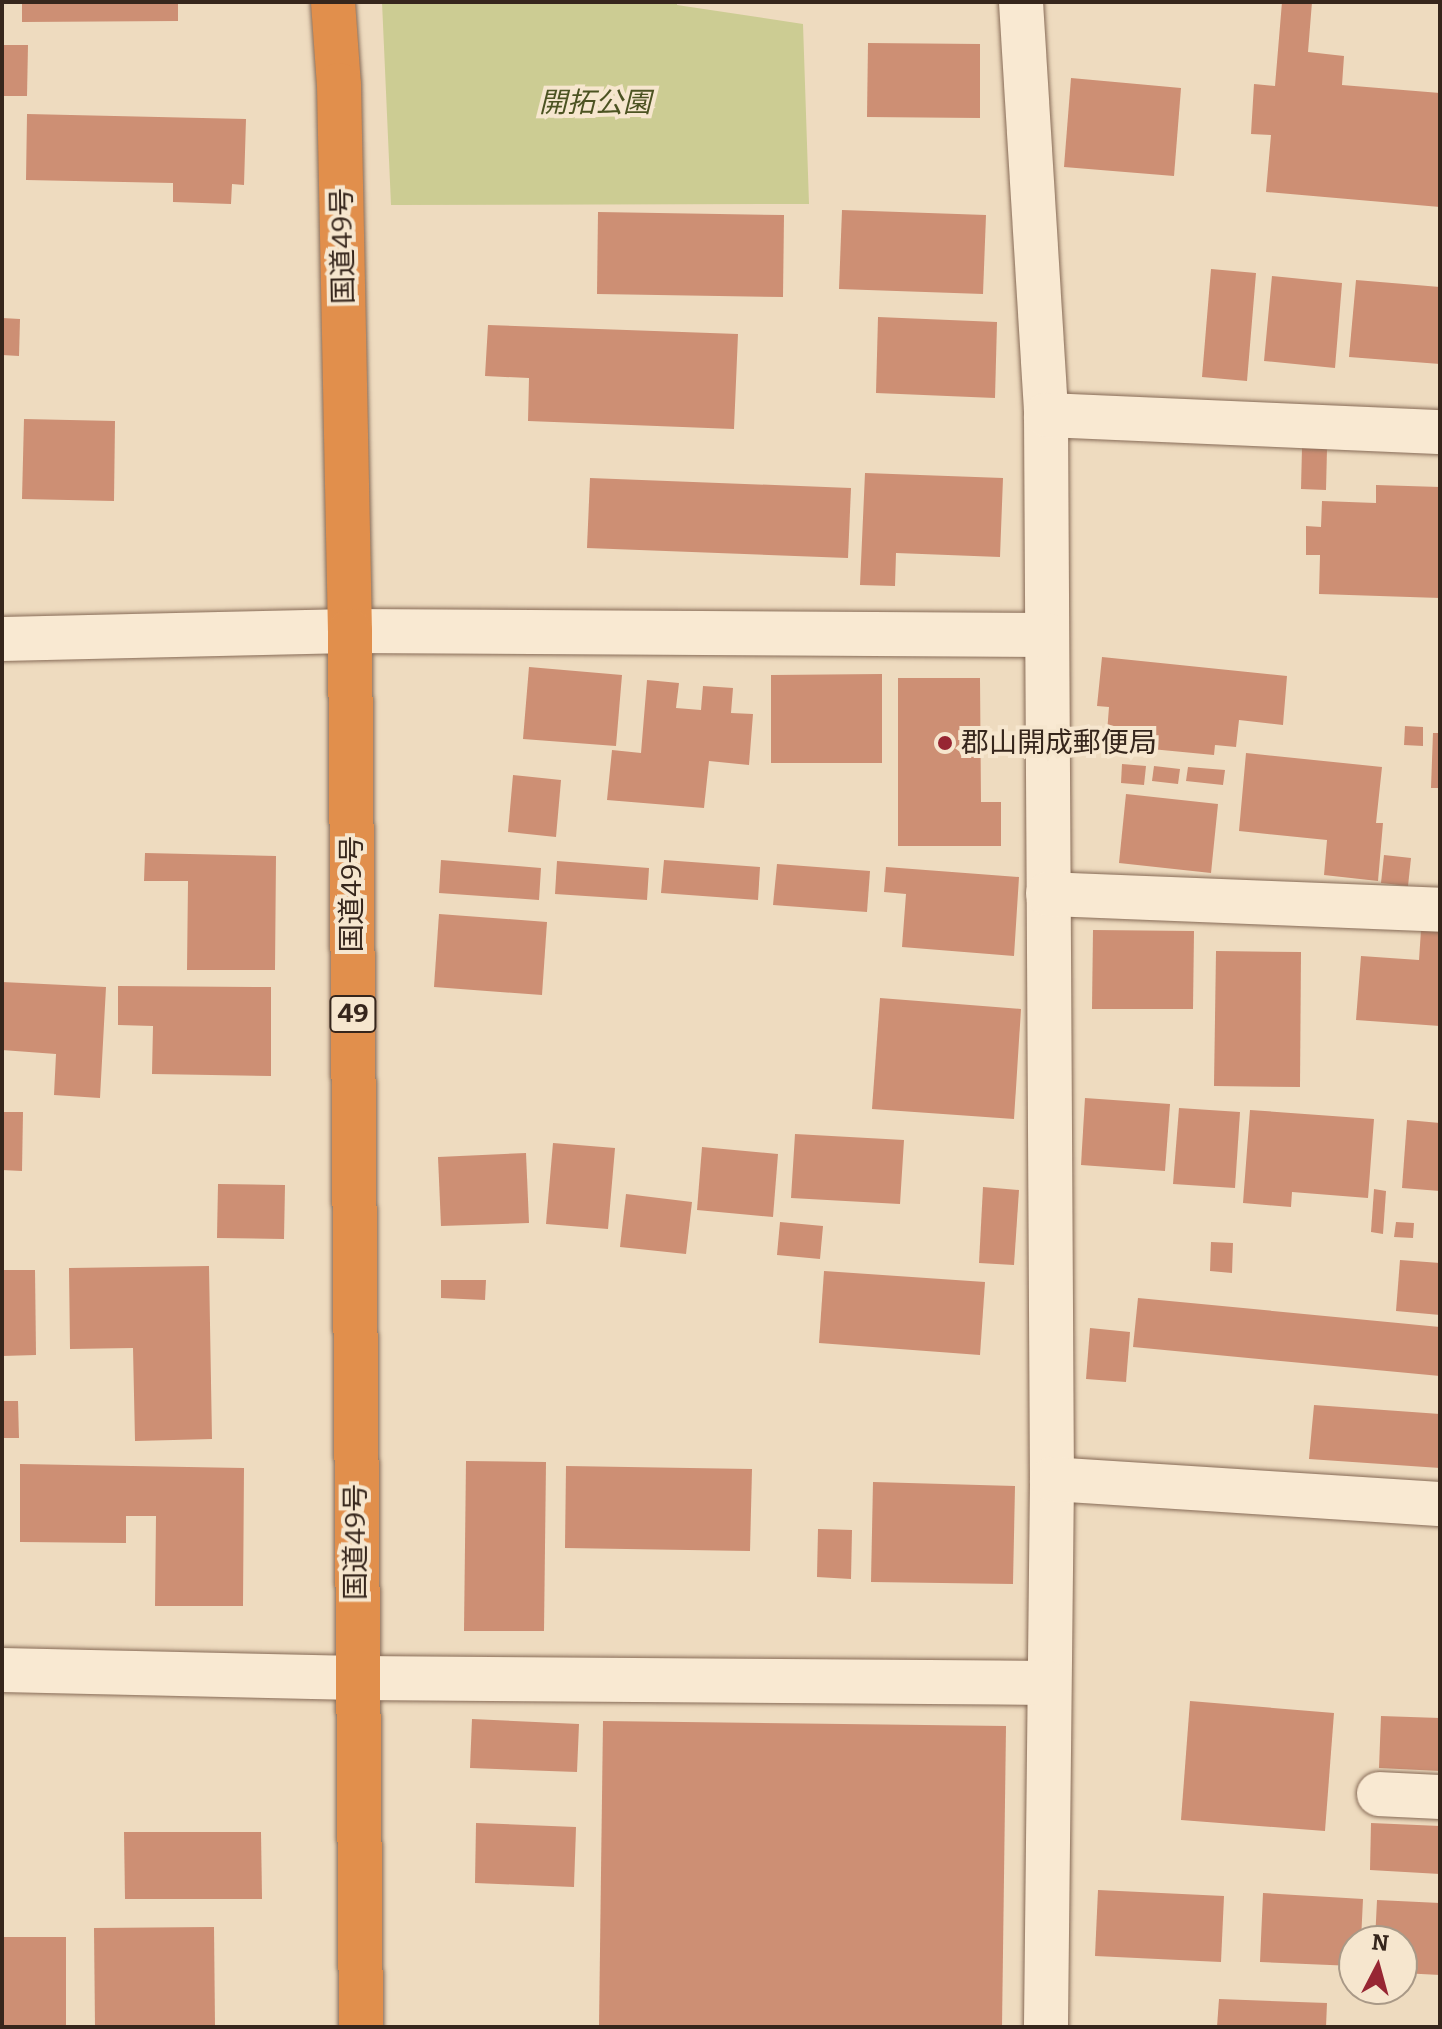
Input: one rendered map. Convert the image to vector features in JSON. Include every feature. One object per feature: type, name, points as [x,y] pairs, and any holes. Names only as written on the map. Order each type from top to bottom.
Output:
[{"type":"highway","name":"国道49号","points":[[333,2],[339,85],[350,631],[361,2027]]},
{"type":"street","points":[[1021,2],[1046,415],[1052,1479],[1046,2027]]},
{"type":"street","points":[[1046,415],[1440,432]]},
{"type":"street","points":[[2,639],[350,631],[1047,635]]},
{"type":"street","points":[[1048,894],[1440,910]]},
{"type":"street","points":[[1052,1479],[1440,1504]]},
{"type":"street","points":[[2,1670],[357,1678],[1048,1683]]},
{"type":"street","points":[[1379,1794],[1440,1797]]},
{"type":"green space","name":"開拓公園","points":[[382,2],[677,2],[677,5],[803,24],[809,204],[391,205]]},
{"type":"building","points":[[22,2],[178,2],[178,21],[22,22]]},
{"type":"building","points":[[1282,2],[1312,2],[1308,52],[1344,56],[1342,85],[1440,93],[1440,207],[1266,192],[1271,135],[1251,134],[1254,84],[1275,86]]},
{"type":"building","points":[[868,43],[980,44],[980,118],[867,117]]},
{"type":"building","points":[[2,45],[28,45],[27,96],[2,96]]},
{"type":"building","points":[[1071,78],[1181,88],[1174,176],[1064,167]]},
{"type":"building","points":[[27,114],[246,119],[244,185],[232,184],[231,204],[173,202],[173,183],[26,180]]},
{"type":"building","points":[[842,210],[986,215],[983,294],[839,289]]},
{"type":"building","points":[[598,212],[784,215],[783,297],[597,294]]},
{"type":"building","points":[[1211,269],[1256,273],[1247,381],[1202,377]]},
{"type":"building","points":[[1272,276],[1342,283],[1335,368],[1264,361]]},
{"type":"building","points":[[1356,280],[1440,287],[1440,364],[1349,357]]},
{"type":"building","points":[[878,317],[997,322],[995,398],[876,393]]},
{"type":"building","points":[[2,318],[20,319],[19,356],[2,355]]},
{"type":"building","points":[[488,325],[738,334],[734,429],[528,421],[529,378],[485,376]]},
{"type":"building","points":[[24,419],[115,421],[114,501],[22,499]]},
{"type":"building","points":[[1302,448],[1327,449],[1326,490],[1301,489]]},
{"type":"building","points":[[865,473],[1003,478],[1000,557],[896,553],[895,586],[860,585]]},
{"type":"building","points":[[590,478],[851,488],[848,558],[587,548]]},
{"type":"building","points":[[1376,485],[1440,487],[1440,598],[1319,594],[1320,555],[1306,555],[1306,526],[1321,527],[1322,501],[1376,503]]},
{"type":"building","points":[[1102,657],[1287,676],[1283,725],[1239,720],[1236,747],[1215,745],[1214,755],[1120,746],[1121,735],[1107,733],[1109,707],[1097,706]]},
{"type":"building","points":[[529,667],[622,675],[616,746],[523,739]]},
{"type":"building","points":[[882,674],[882,763],[771,763],[771,675]]},
{"type":"building","points":[[898,678],[980,678],[981,802],[1001,802],[1001,846],[898,846]]},
{"type":"building","points":[[647,680],[679,683],[676,708],[701,710],[703,686],[733,688],[731,713],[753,714],[749,765],[709,761],[704,808],[607,800],[612,750],[641,753]]},
{"type":"building","points":[[1405,726],[1423,727],[1423,746],[1404,745]]},
{"type":"building","points":[[1433,733],[1440,733],[1440,788],[1431,788]]},
{"type":"building","points":[[1246,753],[1382,767],[1376,823],[1383,823],[1378,881],[1324,875],[1327,840],[1239,831]]},
{"type":"building","points":[[1122,764],[1146,766],[1144,785],[1121,783]]},
{"type":"building","points":[[1154,766],[1180,769],[1178,784],[1152,781]]},
{"type":"building","points":[[1188,767],[1225,770],[1223,785],[1186,781]]},
{"type":"building","points":[[513,775],[561,780],[556,837],[508,832]]},
{"type":"building","points":[[1126,794],[1218,804],[1211,873],[1119,863]]},
{"type":"building","points":[[145,853],[276,856],[275,970],[187,970],[188,881],[144,881]]},
{"type":"building","points":[[1384,855],[1411,858],[1408,886],[1381,883]]},
{"type":"building","points":[[441,860],[541,868],[539,900],[439,893]]},
{"type":"building","points":[[664,860],[760,867],[758,900],[661,893]]},
{"type":"building","points":[[557,861],[649,868],[647,900],[555,894]]},
{"type":"building","points":[[777,864],[870,871],[867,912],[773,905]]},
{"type":"building","points":[[886,867],[1019,877],[1014,956],[902,947],[906,894],[884,892]]},
{"type":"building","points":[[439,914],[547,922],[542,995],[434,987]]},
{"type":"building","points":[[1093,930],[1194,931],[1193,1009],[1092,1009]]},
{"type":"building","points":[[1421,930],[1440,931],[1440,1026],[1356,1020],[1361,956],[1419,960]]},
{"type":"building","points":[[1216,951],[1301,952],[1300,1087],[1214,1086]]},
{"type":"building","points":[[2,982],[106,987],[100,1098],[54,1095],[56,1054],[2,1050]]},
{"type":"building","points":[[118,986],[271,987],[271,1076],[152,1074],[153,1026],[118,1025]]},
{"type":"building","points":[[880,998],[1021,1009],[1014,1119],[872,1109]]},
{"type":"building","points":[[1085,1098],[1170,1104],[1165,1171],[1081,1165]]},
{"type":"building","points":[[1179,1108],[1240,1112],[1235,1188],[1173,1184]]},
{"type":"building","points":[[1250,1110],[1374,1119],[1368,1198],[1292,1192],[1291,1207],[1243,1203]]},
{"type":"building","points":[[2,1112],[23,1112],[22,1171],[2,1170]]},
{"type":"building","points":[[1407,1120],[1440,1123],[1440,1191],[1402,1188]]},
{"type":"building","points":[[795,1134],[904,1140],[900,1204],[791,1198]]},
{"type":"building","points":[[553,1143],[615,1148],[608,1229],[546,1224]]},
{"type":"building","points":[[702,1147],[778,1154],[773,1217],[697,1210]]},
{"type":"building","points":[[526,1153],[529,1223],[441,1226],[438,1157]]},
{"type":"building","points":[[218,1184],[285,1185],[284,1239],[217,1238]]},
{"type":"building","points":[[983,1187],[1019,1190],[1014,1265],[979,1263]]},
{"type":"building","points":[[1374,1189],[1386,1191],[1383,1234],[1371,1232]]},
{"type":"building","points":[[626,1194],[692,1202],[686,1254],[620,1247]]},
{"type":"building","points":[[780,1222],[823,1226],[820,1259],[777,1255]]},
{"type":"building","points":[[1396,1222],[1414,1223],[1413,1238],[1394,1237]]},
{"type":"building","points":[[1211,1242],[1233,1243],[1232,1273],[1210,1271]]},
{"type":"building","points":[[1400,1260],[1440,1263],[1440,1315],[1396,1311]]},
{"type":"building","points":[[209,1266],[212,1439],[135,1441],[133,1348],[70,1349],[69,1268]]},
{"type":"building","points":[[2,1270],[35,1270],[36,1355],[2,1356]]},
{"type":"building","points":[[824,1271],[985,1282],[980,1355],[819,1343]]},
{"type":"building","points":[[441,1280],[486,1280],[485,1300],[441,1298]]},
{"type":"building","points":[[1138,1298],[1440,1327],[1440,1376],[1133,1347]]},
{"type":"building","points":[[1090,1328],[1130,1332],[1126,1382],[1086,1379]]},
{"type":"building","points":[[2,1401],[18,1401],[19,1438],[2,1438]]},
{"type":"building","points":[[1314,1405],[1440,1414],[1440,1468],[1309,1459]]},
{"type":"building","points":[[466,1461],[546,1462],[544,1631],[464,1631]]},
{"type":"building","points":[[20,1464],[244,1468],[243,1606],[155,1606],[156,1516],[126,1516],[126,1543],[20,1542]]},
{"type":"building","points":[[566,1466],[752,1469],[750,1551],[565,1548]]},
{"type":"building","points":[[873,1482],[1015,1486],[1013,1584],[871,1582]]},
{"type":"building","points":[[818,1529],[852,1530],[851,1579],[817,1577]]},
{"type":"building","points":[[1190,1701],[1334,1713],[1325,1831],[1181,1820]]},
{"type":"building","points":[[1381,1716],[1440,1718],[1440,1771],[1379,1768]]},
{"type":"building","points":[[472,1719],[579,1724],[577,1772],[470,1768]]},
{"type":"building","points":[[603,1721],[1006,1726],[1002,2027],[599,2027]]},
{"type":"building","points":[[476,1823],[576,1827],[574,1887],[475,1883]]},
{"type":"building","points":[[1371,1823],[1440,1826],[1440,1874],[1370,1870]]},
{"type":"building","points":[[124,1832],[261,1832],[262,1899],[125,1899]]},
{"type":"building","points":[[1098,1890],[1224,1896],[1221,1962],[1095,1956]]},
{"type":"building","points":[[1263,1893],[1363,1899],[1362,1925],[1338,1925],[1338,1965],[1260,1962]]},
{"type":"building","points":[[1377,1900],[1440,1903],[1440,1975],[1418,1974],[1418,1925],[1376,1925]]},
{"type":"building","points":[[214,1927],[215,2027],[95,2027],[94,1928]]},
{"type":"building","points":[[2,1937],[66,1937],[66,2027],[2,2027]]},
{"type":"building","points":[[1219,1999],[1327,2003],[1326,2027],[1217,2027]]},
{"type":"place","name":"郡山開成郵便局","points":[[945,743]]}]
